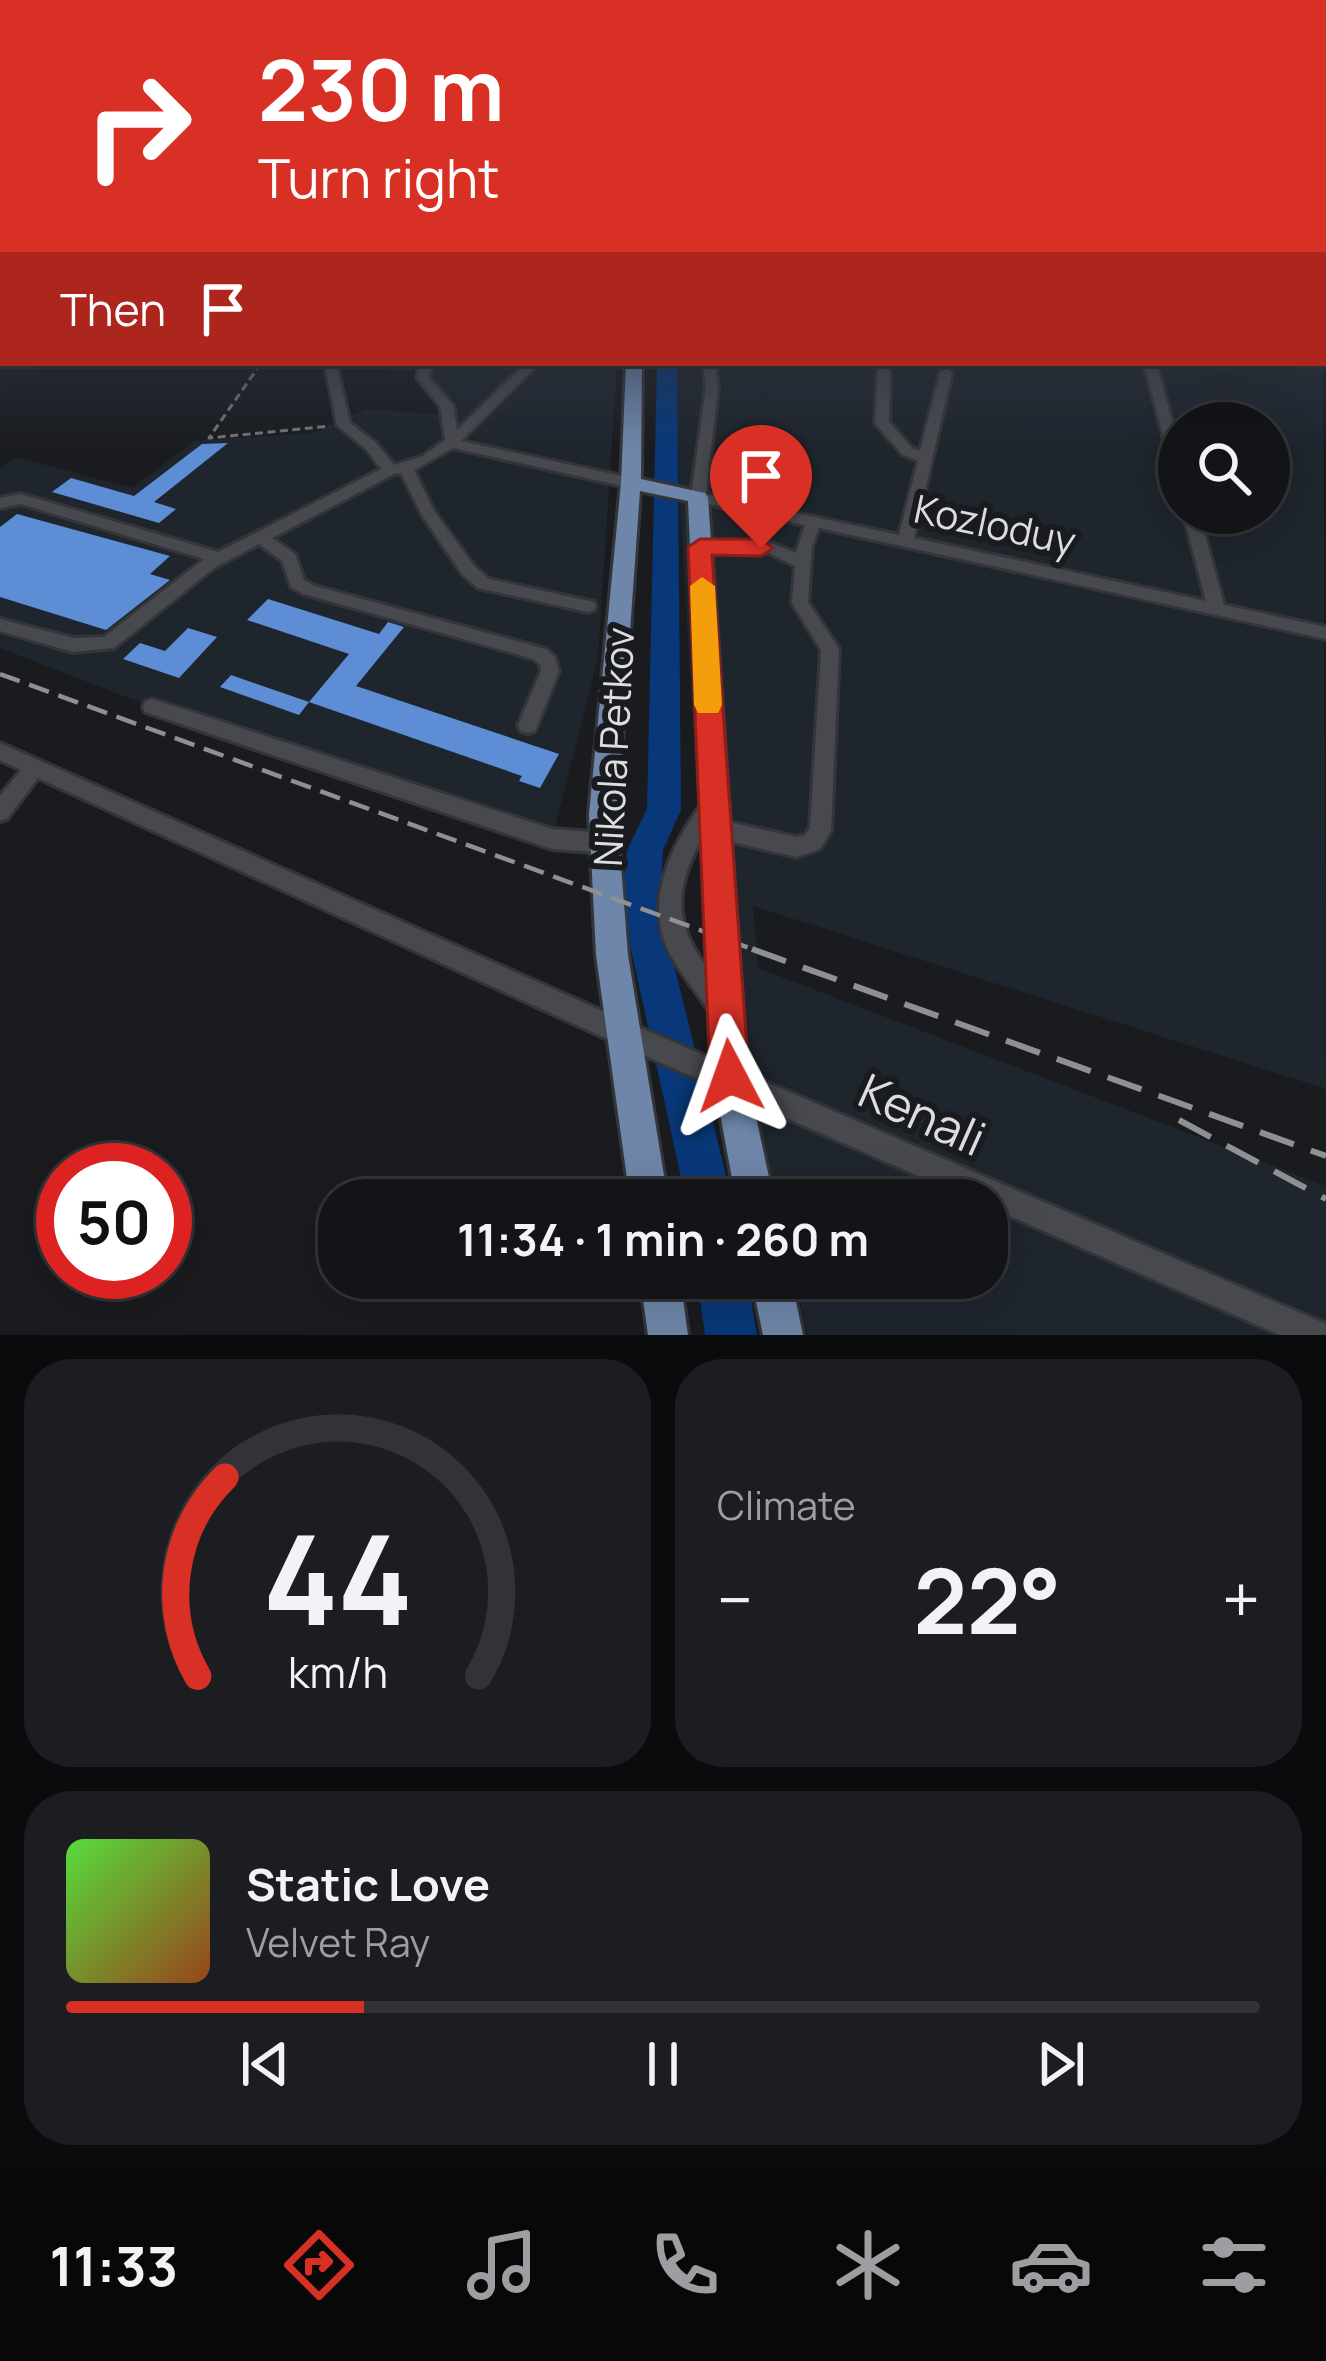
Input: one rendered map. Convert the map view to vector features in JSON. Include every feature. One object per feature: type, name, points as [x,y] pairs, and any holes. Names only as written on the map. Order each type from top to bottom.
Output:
[{"type":"main road","name":"Nikola Petkov","points":[[634,366],[639,485],[603,814],[612,955],[636,1038],[647,1179]]},
{"type":"main road","name":"Kozloduy","points":[[639,485],[691,495]]},
{"type":"main road","points":[[691,495],[700,547],[725,1011],[721,1073],[749,1179]]},
{"type":"main road","points":[[663,1299],[668,1335]]},
{"type":"main road","points":[[775,1299],[783,1335]]},
{"type":"street","points":[[330,366],[344,425],[409,481],[467,571],[484,584],[588,606]]},
{"type":"street","points":[[425,366],[423,378],[446,405],[453,444]]},
{"type":"street","points":[[0,625],[73,645],[108,643],[219,558],[453,444],[530,366]]},
{"type":"street","points":[[691,495],[712,387],[709,366]]},
{"type":"street","points":[[1151,366],[1161,402]]},
{"type":"street","points":[[884,368],[882,423],[908,451],[926,459]]},
{"type":"street","points":[[905,542],[946,373]]},
{"type":"street","points":[[453,444],[639,485]]},
{"type":"street","name":"Kozloduy","points":[[691,495],[1326,633]]},
{"type":"street","points":[[0,503],[21,500],[219,558]]},
{"type":"street","points":[[725,1011],[671,933],[670,890],[699,822],[714,816],[796,847],[812,842],[820,831],[830,649],[800,603],[802,563],[814,522]]},
{"type":"street","points":[[1196,534],[1216,610]]},
{"type":"street","points":[[260,537],[289,558],[297,583],[310,590],[540,654],[549,662],[550,671],[528,724]]},
{"type":"street","points":[[700,547],[771,548],[802,563]]},
{"type":"street","points":[[152,707],[552,839],[605,843]]},
{"type":"street","name":"Kenali","points":[[0,751],[1304,1332]]},
{"type":"street","points":[[0,812],[35,766]]},
{"type":"path","points":[[258,366],[208,438],[344,425]]},
{"type":"shaded area","points":[[617,366],[598,658],[552,839],[152,707],[0,648],[0,468],[16,457],[132,488],[194,441],[314,433],[366,409],[450,415],[421,371],[332,367]]},
{"type":"shaded area","points":[[677,366],[1323,366],[1326,1089],[753,906],[758,968],[1326,1186],[1326,1335],[807,1335],[799,1299],[1008,1299],[1008,1179],[765,1179],[713,1070],[679,485]]},
{"type":"building","points":[[228,443],[154,502],[176,509],[159,523],[52,492],[71,478],[134,496],[202,444]]},
{"type":"building","points":[[17,514],[170,556],[150,574],[170,580],[106,630],[0,597],[0,527]]},
{"type":"building","points":[[268,599],[379,634],[388,622],[404,627],[356,686],[559,754],[540,788],[519,781],[522,776],[309,702],[349,654],[247,620]]},
{"type":"building","points":[[188,628],[217,637],[179,678],[123,659],[140,643],[165,651]]},
{"type":"building","points":[[231,675],[309,702],[299,715],[220,687]]},
{"type":"waterway","points":[[667,366],[664,810],[645,850],[641,908],[704,1179]]},
{"type":"waterway","points":[[725,1299],[731,1335]]},
{"type":"railway","points":[[0,674],[760,952]]},
{"type":"railway","points":[[752,949],[1326,1156]]},
{"type":"railway","points":[[1179,1120],[1326,1199]]},
{"type":"slow traffic","points":[[702,586],[708,705]]},
{"type":"route","points":[[730,1076],[700,547],[761,548]]}]
